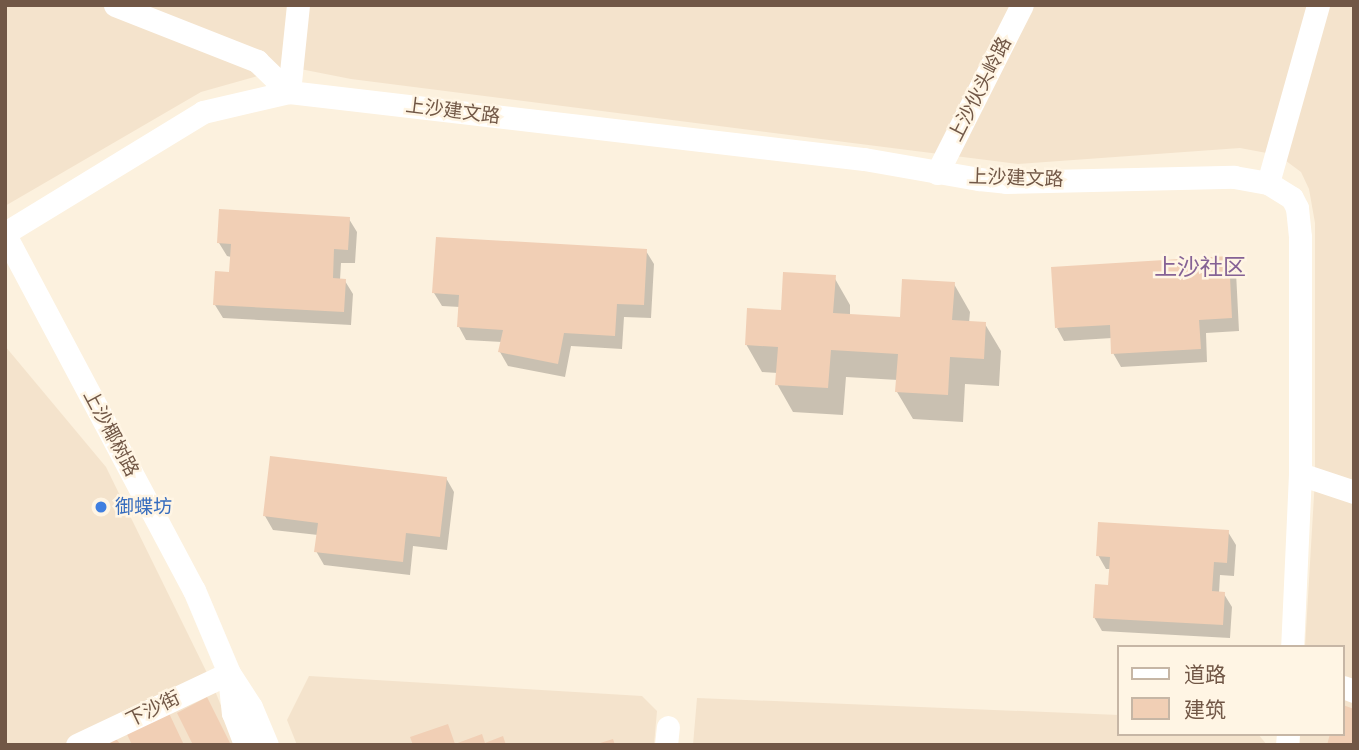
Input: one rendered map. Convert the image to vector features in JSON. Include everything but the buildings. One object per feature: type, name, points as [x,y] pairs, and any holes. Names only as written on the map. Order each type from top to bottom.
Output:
[{"type":"street","points":[[115,5],[257,61],[289,92]]},
{"type":"street","points":[[289,92],[298,5]]},
{"type":"street","name":"上沙伙头岭路","points":[[937,173],[1021,5]]},
{"type":"street","points":[[1268,183],[1318,5]]},
{"type":"street","name":"上沙建文路","points":[[289,92],[864,159],[937,173],[1006,182],[1234,177],[1268,183],[1285,191],[1292,198],[1299,222],[1300,474],[1292,645]]},
{"type":"street","name":"上沙椰树路","points":[[267,745],[251,707],[229,673],[194,590],[5,234],[203,112],[289,92]]},
{"type":"street","points":[[1300,474],[1354,492]]},
{"type":"street","name":"上沙椰树路","points":[[229,673],[233,713],[246,745]]},
{"type":"street","name":"下沙街","points":[[78,745],[229,673]]},
{"type":"shaded area","points":[[5,5],[1354,5],[1354,745],[1300,745],[1300,736],[1345,736],[1345,645],[1305,645],[1315,479],[1315,223],[1309,189],[1301,172],[1278,155],[1240,148],[1018,164],[351,79],[290,67],[201,92],[5,206]]},
{"type":"shaded area","points":[[5,346],[106,467],[211,681],[237,745],[5,745]]},
{"type":"shaded area","points":[[309,676],[642,696],[657,711],[654,745],[297,745],[287,720]]},
{"type":"shaded area","points":[[697,698],[1118,715],[1118,736],[1260,736],[1267,745],[693,745]]},
{"type":"place","name":"御蝶坊","points":[[101,507]]},
{"type":"district","name":"上沙社区","points":[[1200,267]]}]
